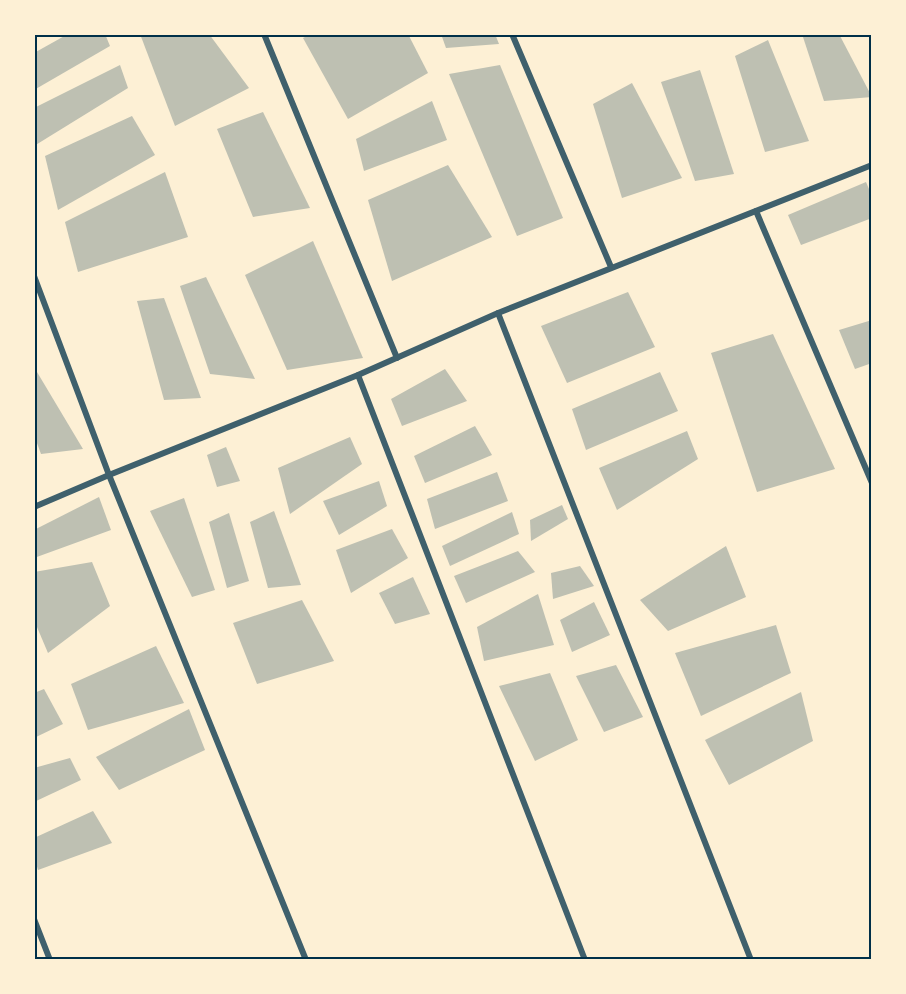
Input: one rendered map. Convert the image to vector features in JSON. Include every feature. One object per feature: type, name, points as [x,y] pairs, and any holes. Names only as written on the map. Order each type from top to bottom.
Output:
[{"type":"street","points":[[264,34],[397,358]]},
{"type":"street","points":[[512,34],[611,267]]},
{"type":"street","points":[[34,507],[358,375],[498,313],[872,165]]},
{"type":"street","points":[[756,211],[872,483]]},
{"type":"street","points":[[34,276],[109,475],[306,960]]},
{"type":"street","points":[[498,313],[751,958],[743,960]]},
{"type":"street","points":[[358,375],[585,960]]},
{"type":"street","points":[[34,919],[50,960]]},
{"type":"building","points":[[68,34],[105,34],[110,46],[34,90],[34,53]]},
{"type":"building","points":[[140,34],[209,34],[249,88],[175,126]]},
{"type":"building","points":[[311,34],[408,34],[428,73],[348,119],[303,38]]},
{"type":"building","points":[[441,34],[495,34],[499,44],[446,48]]},
{"type":"building","points":[[802,34],[839,34],[872,97],[824,101]]},
{"type":"building","points":[[768,40],[809,141],[765,152],[735,56]]},
{"type":"building","points":[[120,65],[128,88],[34,146],[34,108]]},
{"type":"building","points":[[500,65],[563,218],[517,236],[449,74]]},
{"type":"building","points":[[700,70],[734,174],[695,181],[661,82]]},
{"type":"building","points":[[632,83],[682,178],[622,198],[593,104]]},
{"type":"building","points":[[432,101],[447,140],[364,171],[356,139]]},
{"type":"building","points":[[263,112],[310,208],[253,217],[217,129]]},
{"type":"building","points":[[132,116],[155,155],[58,210],[45,156]]},
{"type":"building","points":[[448,165],[492,237],[392,281],[368,200]]},
{"type":"building","points":[[165,172],[188,237],[78,272],[65,222]]},
{"type":"building","points":[[866,182],[872,196],[872,218],[801,245],[788,215]]},
{"type":"building","points":[[313,241],[363,358],[287,370],[245,275]]},
{"type":"building","points":[[206,277],[255,379],[210,374],[180,286]]},
{"type":"building","points":[[628,292],[655,347],[567,383],[541,326]]},
{"type":"building","points":[[164,298],[201,398],[164,400],[137,301]]},
{"type":"building","points":[[872,320],[872,363],[855,369],[839,330]]},
{"type":"building","points":[[773,334],[835,469],[757,492],[711,353]]},
{"type":"building","points":[[34,367],[83,449],[41,454],[34,435]]},
{"type":"building","points":[[445,369],[467,401],[402,426],[391,399]]},
{"type":"building","points":[[660,372],[678,411],[586,450],[572,409]]},
{"type":"building","points":[[475,426],[492,455],[425,483],[414,456]]},
{"type":"building","points":[[687,431],[698,459],[617,510],[599,468]]},
{"type":"building","points":[[350,437],[362,464],[290,514],[278,468]]},
{"type":"building","points":[[226,447],[240,481],[217,487],[207,455]]},
{"type":"building","points":[[497,472],[508,501],[435,529],[427,499]]},
{"type":"building","points":[[379,481],[387,506],[339,535],[323,501]]},
{"type":"building","points":[[99,497],[111,530],[34,558],[34,530]]},
{"type":"building","points":[[184,498],[215,590],[192,597],[150,511]]},
{"type":"building","points":[[562,505],[568,519],[531,541],[530,520]]},
{"type":"building","points":[[274,511],[301,585],[268,588],[250,522]]},
{"type":"building","points":[[512,512],[519,534],[450,566],[442,546]]},
{"type":"building","points":[[229,513],[249,581],[227,588],[209,522]]},
{"type":"building","points":[[392,529],[408,558],[351,593],[336,550]]},
{"type":"building","points":[[726,546],[746,597],[668,631],[640,600]]},
{"type":"building","points":[[518,551],[535,572],[466,603],[454,576]]},
{"type":"building","points":[[92,562],[110,606],[48,653],[34,620],[34,572]]},
{"type":"building","points":[[580,566],[594,586],[553,599],[551,573]]},
{"type":"building","points":[[413,577],[430,614],[395,624],[379,593]]},
{"type":"building","points":[[538,594],[554,645],[484,661],[477,627]]},
{"type":"building","points":[[302,600],[334,661],[257,684],[233,623]]},
{"type":"building","points":[[594,602],[610,635],[572,652],[560,620]]},
{"type":"building","points":[[776,625],[791,673],[701,716],[675,653]]},
{"type":"building","points":[[156,646],[184,703],[88,730],[71,684]]},
{"type":"building","points":[[616,665],[643,717],[604,732],[576,676]]},
{"type":"building","points":[[550,673],[578,740],[535,761],[499,686]]},
{"type":"building","points":[[44,689],[63,724],[34,738],[34,693]]},
{"type":"building","points":[[801,692],[813,741],[729,785],[705,740]]},
{"type":"building","points":[[189,709],[205,750],[119,790],[96,757]]},
{"type":"building","points":[[70,758],[81,780],[34,802],[34,768]]},
{"type":"building","points":[[93,811],[112,843],[38,870],[34,856],[34,838]]}]
